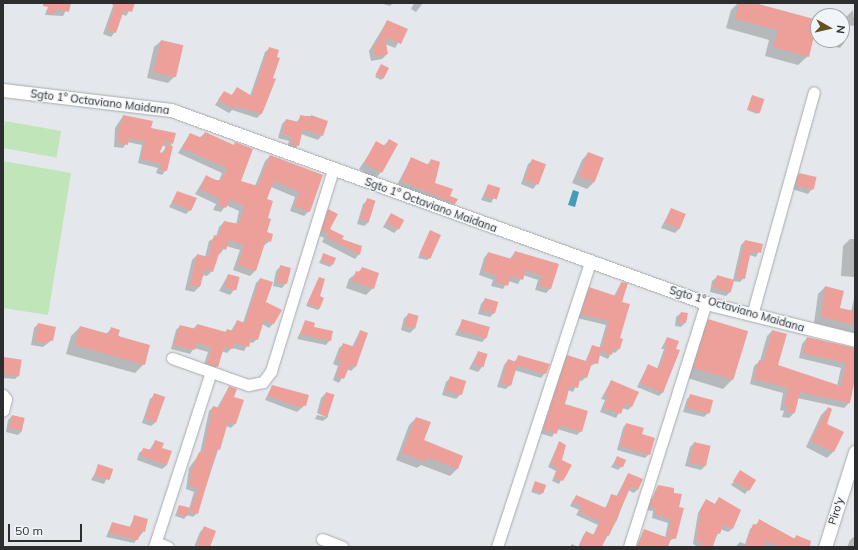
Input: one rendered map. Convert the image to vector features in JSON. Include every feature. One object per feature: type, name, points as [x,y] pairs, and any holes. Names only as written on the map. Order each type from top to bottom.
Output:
[{"type":"main road","name":"Sgto 1° Octaviano Maidana","points":[[3,90],[171,110],[590,263],[706,303],[855,340]]},
{"type":"main road","name":"Piro'y","points":[[825,547],[855,452]]},
{"type":"street","points":[[752,315],[814,92]]},
{"type":"street","points":[[172,358],[248,385],[262,382],[271,371],[334,169]]},
{"type":"street","points":[[497,547],[590,263]]},
{"type":"street","points":[[630,547],[706,303]]},
{"type":"street","points":[[168,547],[155,545],[211,372]]},
{"type":"street","points":[[3,395],[6,399],[3,411]]},
{"type":"street","points":[[322,539],[343,547]]},
{"type":"green space","points":[[5,121],[61,131],[56,157],[3,148]]},
{"type":"green space","points":[[3,161],[71,173],[48,315],[3,308]]},
{"type":"water","points":[[573,190],[579,192],[575,207],[568,205]]},
{"type":"building","points":[[43,3],[71,3],[69,12],[55,9],[54,15],[47,13],[48,7],[43,6]]},
{"type":"building","points":[[109,3],[135,3],[132,12],[124,10],[116,33],[107,30],[115,6]]},
{"type":"building","points":[[739,3],[755,3],[810,18],[811,48],[809,57],[773,47],[778,30],[735,19]]},
{"type":"building","points":[[387,20],[408,29],[401,44],[385,37],[388,54],[375,57],[373,45],[376,45]]},
{"type":"building","points":[[161,40],[183,45],[176,77],[154,72]]},
{"type":"building","points":[[269,47],[279,50],[277,57],[280,58],[273,78],[276,79],[262,114],[236,106],[234,109],[218,100],[224,91],[232,95],[237,87],[252,96]]},
{"type":"building","points":[[381,64],[389,68],[384,79],[376,75]]},
{"type":"building","points":[[752,95],[764,99],[760,113],[747,109]]},
{"type":"building","points":[[123,115],[153,121],[151,128],[176,133],[173,144],[165,141],[160,152],[164,154],[166,145],[173,146],[167,171],[160,169],[161,164],[141,159],[145,141],[129,138],[128,145],[118,143],[119,123],[122,124]]},
{"type":"building","points":[[300,115],[311,117],[311,115],[328,121],[323,136],[303,129],[299,146],[290,144],[292,137],[282,133],[286,119],[299,122]]},
{"type":"building","points":[[205,132],[234,145],[235,142],[253,149],[241,181],[258,186],[270,155],[323,175],[310,212],[294,206],[300,192],[274,181],[267,199],[273,201],[268,218],[271,219],[267,232],[273,234],[271,242],[266,240],[256,271],[238,265],[244,245],[229,240],[226,250],[221,248],[213,272],[205,269],[200,287],[190,285],[197,254],[208,257],[214,235],[218,236],[224,221],[239,224],[244,206],[230,199],[226,208],[218,205],[220,199],[200,189],[206,175],[215,180],[222,180],[227,168],[182,148],[190,133],[202,138]]},
{"type":"building","points":[[389,139],[398,144],[382,173],[364,163],[376,141],[385,146]]},
{"type":"building","points":[[588,152],[604,158],[595,182],[579,176]]},
{"type":"building","points":[[411,157],[429,165],[431,159],[440,162],[435,183],[453,189],[450,196],[458,199],[455,204],[401,181]]},
{"type":"building","points":[[532,159],[546,164],[539,185],[524,180]]},
{"type":"building","points":[[799,173],[817,177],[814,190],[796,186]]},
{"type":"building","points":[[488,184],[500,188],[497,199],[484,195]]},
{"type":"building","points":[[177,191],[197,198],[191,211],[172,202]]},
{"type":"building","points":[[367,198],[376,201],[369,222],[360,219]]},
{"type":"building","points":[[671,208],[686,214],[680,229],[665,223]]},
{"type":"building","points":[[328,209],[338,214],[330,229],[344,236],[342,239],[362,246],[360,255],[326,237],[328,234],[321,230]]},
{"type":"building","points":[[391,213],[404,220],[399,230],[386,223]]},
{"type":"building","points":[[430,230],[441,235],[430,259],[419,254]]},
{"type":"building","points":[[745,240],[763,244],[761,253],[751,251],[745,279],[736,277]]},
{"type":"building","points":[[515,251],[559,264],[551,289],[539,286],[542,276],[526,270],[523,280],[511,276],[508,286],[495,281],[497,275],[483,271],[488,252],[512,259]]},
{"type":"building","points":[[323,253],[336,258],[333,265],[321,261]]},
{"type":"building","points":[[280,265],[291,268],[287,284],[277,282]]},
{"type":"building","points":[[362,267],[379,273],[374,289],[352,281],[356,271],[360,272]]},
{"type":"building","points":[[228,274],[240,277],[236,290],[225,288]]},
{"type":"building","points":[[717,275],[734,280],[731,292],[713,287]]},
{"type":"building","points":[[319,277],[325,279],[320,296],[324,298],[320,308],[307,304]]},
{"type":"building","points":[[260,278],[273,282],[266,302],[282,310],[274,324],[264,320],[258,340],[251,338],[249,347],[234,343],[233,349],[224,347],[218,367],[207,363],[212,348],[197,343],[195,350],[174,345],[180,325],[196,329],[197,324],[226,332],[227,329],[233,331],[237,320],[245,323]]},
{"type":"building","points":[[621,282],[628,283],[622,302],[630,304],[620,338],[623,339],[620,349],[614,348],[612,355],[601,350],[598,364],[587,361],[592,345],[602,348],[609,321],[581,314],[589,287],[616,296]]},
{"type":"building","points":[[825,286],[844,291],[840,308],[855,311],[855,325],[821,317]]},
{"type":"building","points":[[485,298],[498,302],[495,314],[481,309]]},
{"type":"building","points":[[681,312],[688,313],[686,323],[678,322]]},
{"type":"building","points":[[408,313],[419,316],[415,328],[405,326]]},
{"type":"building","points":[[462,319],[490,327],[487,339],[459,331]]},
{"type":"building","points":[[708,319],[748,331],[733,380],[693,368]]},
{"type":"building","points":[[305,320],[315,323],[314,327],[333,331],[331,341],[300,334]]},
{"type":"building","points":[[38,323],[56,327],[53,341],[49,340],[48,343],[35,341]]},
{"type":"building","points":[[80,326],[109,334],[111,327],[120,330],[118,336],[150,345],[145,365],[75,345]]},
{"type":"building","points":[[360,330],[368,333],[356,367],[350,365],[344,379],[336,376],[341,361],[337,360],[343,343],[355,347]]},
{"type":"building","points":[[772,330],[787,334],[778,365],[841,386],[846,363],[803,353],[807,337],[855,348],[855,379],[850,403],[800,392],[795,413],[787,412],[788,406],[784,405],[788,388],[754,379],[759,360],[764,361]]},
{"type":"building","points":[[667,337],[679,341],[676,349],[680,350],[663,393],[640,383],[648,364],[659,369],[667,346],[664,345]]},
{"type":"building","points":[[478,351],[488,354],[483,367],[474,364]]},
{"type":"building","points":[[518,355],[550,364],[546,374],[517,366],[511,386],[501,383],[508,359],[516,362]]},
{"type":"building","points":[[567,355],[592,363],[587,378],[581,376],[578,388],[570,386],[565,404],[588,411],[582,432],[559,425],[557,434],[543,429]]},
{"type":"building","points":[[4,357],[22,360],[19,377],[3,374]]},
{"type":"building","points":[[450,376],[466,381],[462,395],[446,390]]},
{"type":"building","points":[[611,380],[639,392],[632,407],[625,403],[621,414],[604,408],[608,396],[605,395]]},
{"type":"building","points":[[272,385],[309,395],[306,406],[303,405],[302,408],[268,396]]},
{"type":"building","points":[[229,386],[237,389],[234,397],[244,400],[236,424],[228,422],[220,450],[217,449],[198,514],[190,512],[198,488],[189,485],[192,474],[190,474],[199,452],[203,453],[213,406],[219,408]]},
{"type":"building","points":[[326,392],[335,395],[327,417],[319,414]]},
{"type":"building","points":[[154,393],[165,397],[156,422],[145,418]]},
{"type":"building","points":[[690,394],[713,400],[710,414],[686,408]]},
{"type":"building","points":[[828,407],[832,409],[827,424],[844,432],[834,452],[811,441]]},
{"type":"building","points":[[12,415],[25,418],[22,431],[9,428]]},
{"type":"building","points":[[416,417],[431,422],[424,440],[463,456],[458,469],[427,457],[425,462],[402,453]]},
{"type":"building","points":[[626,423],[644,428],[642,434],[655,438],[650,455],[620,446]]},
{"type":"building","points":[[155,440],[164,443],[162,448],[172,451],[167,465],[141,456],[143,448],[152,450]]},
{"type":"building","points":[[559,441],[566,445],[562,460],[572,465],[563,481],[554,478],[558,468],[551,464]]},
{"type":"building","points":[[694,442],[711,446],[706,466],[689,462]]},
{"type":"building","points":[[617,456],[626,460],[623,467],[614,463]]},
{"type":"building","points":[[98,464],[113,469],[110,480],[94,475]]},
{"type":"building","points":[[740,470],[756,480],[749,491],[733,481]]},
{"type":"building","points":[[628,473],[643,479],[638,490],[631,486],[609,536],[607,535],[602,547],[579,547],[586,531],[594,535],[600,521],[579,512],[582,506],[573,502],[576,495],[606,508],[611,494],[618,496]]},
{"type":"building","points":[[535,481],[546,485],[543,494],[532,489]]},
{"type":"building","points":[[658,485],[674,488],[674,493],[682,494],[679,507],[684,508],[676,539],[667,537],[671,519],[655,514],[656,508],[649,506]]},
{"type":"building","points":[[719,497],[741,510],[733,529],[723,525],[720,534],[717,533],[713,547],[699,547],[702,542],[696,540],[701,508],[706,499],[715,504]]},
{"type":"building","points":[[179,505],[190,508],[187,517],[177,514]]},
{"type":"building","points":[[134,515],[148,519],[145,532],[141,531],[138,540],[109,533],[112,522],[131,527]]},
{"type":"building","points":[[759,519],[795,539],[796,535],[811,541],[810,547],[781,547],[765,541],[764,547],[745,547],[753,524],[757,525]]},
{"type":"building","points":[[204,526],[216,531],[210,547],[196,547]]},
{"type":"building","points":[[644,529],[671,539],[668,547],[637,547]]}]
